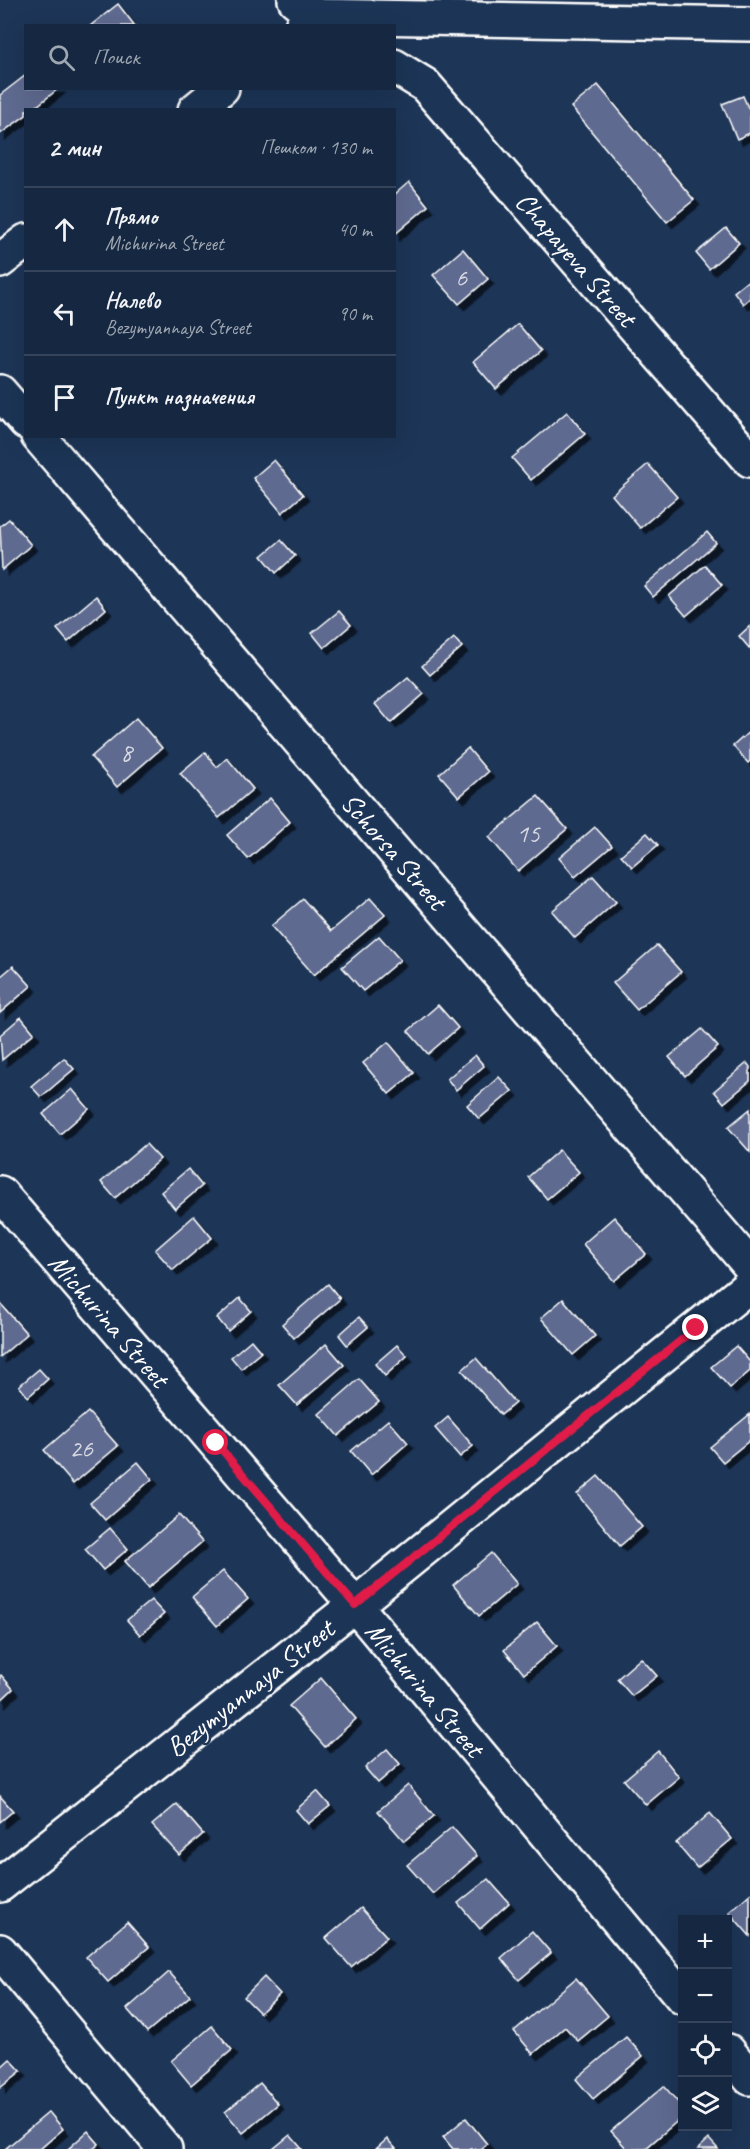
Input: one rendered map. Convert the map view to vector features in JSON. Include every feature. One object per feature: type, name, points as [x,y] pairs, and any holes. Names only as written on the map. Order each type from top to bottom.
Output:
[{"type":"street","points":[[310,17],[750,24]]},
{"type":"street","name":"Chapayeva Street","points":[[396,67],[425,85],[750,460]]},
{"type":"street","points":[[197,108],[220,90]]},
{"type":"street","points":[[0,261],[24,243]]},
{"type":"street","points":[[0,392],[24,420]]},
{"type":"street","name":"Schorsa Street","points":[[40,438],[750,1266]]},
{"type":"street","name":"Michurina Street","points":[[0,1193],[355,1605],[678,1993]]},
{"type":"street","name":"Bezymyannaya Street","points":[[0,1885],[355,1605],[750,1285]]},
{"type":"street","points":[[0,1951],[165,2149]]},
{"type":"street","points":[[732,2056],[750,2078]]},
{"type":"building","points":[[118,4],[133,24],[93,24]]},
{"type":"building","points":[[24,77],[24,90],[57,90],[34,108],[24,108],[24,116],[0,134],[0,95]]},
{"type":"building","points":[[598,85],[694,200],[667,222],[571,107]]},
{"type":"building","points":[[743,96],[750,112],[750,133],[737,139],[722,104]]},
{"type":"building","points":[[409,182],[428,206],[396,233],[396,193]]},
{"type":"building","points":[[726,228],[739,243],[709,269],[696,253]]},
{"type":"building","points":[[463,249],[488,279],[459,304],[433,275]]},
{"type":"building","points":[[750,279],[750,298],[743,304],[734,292]]},
{"type":"building","points":[[518,324],[541,351],[496,389],[473,362]]},
{"type":"building","points":[[567,412],[585,434],[531,480],[512,458]]},
{"type":"building","points":[[274,460],[303,495],[282,513],[253,478]]},
{"type":"building","points":[[648,464],[677,497],[640,528],[612,495]]},
{"type":"building","points":[[9,519],[31,545],[2,570],[0,526]]},
{"type":"building","points":[[707,532],[716,543],[653,597],[644,586]]},
{"type":"building","points":[[281,540],[295,556],[276,573],[262,556]]},
{"type":"building","points":[[705,565],[722,585],[686,616],[669,596]]},
{"type":"building","points":[[96,596],[106,609],[68,642],[57,629]]},
{"type":"building","points":[[339,611],[351,625],[324,648],[312,633]]},
{"type":"building","points":[[750,626],[750,649],[739,636]]},
{"type":"building","points":[[454,638],[462,647],[430,675],[422,666]]},
{"type":"building","points":[[408,677],[424,694],[391,723],[375,704]]},
{"type":"building","points":[[136,718],[162,748],[117,787],[91,757]]},
{"type":"building","points":[[750,731],[750,761],[748,763],[733,746]]},
{"type":"building","points":[[468,748],[488,772],[459,797],[439,774]]},
{"type":"building","points":[[205,752],[217,767],[227,758],[253,789],[219,818],[180,773]]},
{"type":"building","points":[[538,796],[567,829],[518,871],[489,837]]},
{"type":"building","points":[[270,798],[290,822],[248,859],[227,835]]},
{"type":"building","points":[[595,827],[612,846],[575,877],[559,858]]},
{"type":"building","points":[[647,833],[658,845],[632,867],[621,855]]},
{"type":"building","points":[[593,876],[616,902],[575,938],[552,911]]},
{"type":"building","points":[[370,898],[385,915],[314,975],[271,926],[303,899],[331,931]]},
{"type":"building","points":[[379,936],[400,960],[363,991],[342,967]]},
{"type":"building","points":[[657,945],[681,972],[637,1010],[613,983]]},
{"type":"building","points":[[13,966],[31,986],[0,1013],[0,977]]},
{"type":"building","points":[[438,1005],[458,1028],[428,1054],[408,1031]]},
{"type":"building","points":[[21,1017],[34,1033],[2,1060],[0,1035]]},
{"type":"building","points":[[702,1029],[718,1047],[685,1076],[669,1057]]},
{"type":"building","points":[[388,1042],[414,1073],[389,1094],[363,1063]]},
{"type":"building","points":[[475,1055],[484,1066],[456,1090],[447,1079]]},
{"type":"building","points":[[64,1058],[74,1069],[41,1097],[31,1086]]},
{"type":"building","points":[[747,1063],[750,1067],[750,1081],[724,1103],[714,1091]]},
{"type":"building","points":[[499,1077],[512,1091],[479,1119],[467,1105]]},
{"type":"building","points":[[72,1089],[89,1109],[60,1134],[43,1114]]},
{"type":"building","points":[[750,1109],[750,1152],[728,1127]]},
{"type":"building","points":[[146,1144],[160,1159],[115,1198],[101,1182]]},
{"type":"building","points":[[559,1150],[579,1172],[547,1199],[528,1177]]},
{"type":"building","points":[[188,1169],[202,1186],[175,1209],[161,1192]]},
{"type":"building","points":[[194,1216],[212,1238],[173,1270],[155,1250]]},
{"type":"building","points":[[614,1217],[646,1254],[614,1281],[583,1244]]},
{"type":"building","points":[[328,1284],[340,1299],[294,1338],[282,1324]]},
{"type":"building","points":[[240,1298],[251,1311],[228,1331],[217,1318]]},
{"type":"building","points":[[563,1299],[595,1336],[573,1355],[541,1318]]},
{"type":"building","points":[[0,1303],[27,1334],[0,1357]]},
{"type":"building","points":[[359,1317],[368,1327],[347,1345],[339,1335]]},
{"type":"building","points":[[251,1340],[261,1352],[241,1369],[231,1357]]},
{"type":"building","points":[[326,1344],[344,1365],[297,1405],[279,1385]]},
{"type":"building","points":[[397,1345],[407,1356],[385,1376],[375,1364]]},
{"type":"building","points":[[736,1346],[750,1362],[750,1371],[730,1388],[711,1367]]},
{"type":"building","points":[[476,1358],[515,1403],[501,1415],[462,1370]]},
{"type":"building","points":[[39,1369],[48,1379],[28,1397],[19,1386]]},
{"type":"building","points":[[359,1379],[379,1402],[338,1436],[319,1414]]},
{"type":"building","points":[[88,1412],[118,1446],[73,1484],[44,1450]]},
{"type":"building","points":[[750,1414],[750,1440],[723,1462],[710,1447]]},
{"type":"building","points":[[448,1417],[473,1446],[460,1457],[435,1428]]},
{"type":"building","points":[[388,1420],[408,1443],[371,1475],[351,1451]]},
{"type":"building","points":[[138,1462],[152,1479],[105,1520],[90,1503]]},
{"type":"building","points":[[598,1476],[642,1527],[620,1546],[577,1494]]},
{"type":"building","points":[[179,1515],[202,1542],[148,1588],[125,1561]]},
{"type":"building","points":[[110,1528],[128,1549],[103,1570],[85,1549]]},
{"type":"building","points":[[491,1553],[517,1584],[479,1616],[453,1585]]},
{"type":"building","points":[[223,1571],[248,1599],[217,1626],[192,1597]]},
{"type":"building","points":[[151,1600],[164,1614],[140,1635],[127,1620]]},
{"type":"building","points":[[537,1622],[557,1646],[524,1674],[504,1650]]},
{"type":"building","points":[[641,1658],[657,1676],[632,1696],[617,1679]]},
{"type":"building","points":[[0,1676],[13,1689],[0,1701]]},
{"type":"building","points":[[321,1678],[356,1719],[325,1747],[289,1706]]},
{"type":"building","points":[[387,1749],[400,1764],[378,1783],[365,1768]]},
{"type":"building","points":[[658,1751],[679,1777],[646,1805],[624,1780]]},
{"type":"building","points":[[408,1785],[434,1816],[404,1841],[378,1811]]},
{"type":"building","points":[[317,1791],[330,1806],[308,1824],[296,1810]]},
{"type":"building","points":[[0,1796],[13,1811],[0,1822]]},
{"type":"building","points":[[177,1804],[203,1834],[179,1855],[152,1825]]},
{"type":"building","points":[[710,1813],[732,1839],[697,1868],[676,1843]]},
{"type":"building","points":[[452,1827],[477,1856],[433,1894],[407,1865]]},
{"type":"building","points":[[488,1879],[509,1903],[480,1929],[458,1903]]},
{"type":"building","points":[[750,1894],[750,1936],[732,1915],[729,1912]]},
{"type":"building","points":[[361,1908],[387,1937],[351,1967],[326,1938]]},
{"type":"building","points":[[127,1922],[149,1947],[108,1982],[86,1957]]},
{"type":"building","points":[[532,1931],[551,1953],[519,1980],[501,1958]]},
{"type":"building","points":[[169,1972],[190,1996],[147,2032],[127,2009]]},
{"type":"building","points":[[264,1977],[280,1994],[260,2013],[244,1997]]},
{"type":"building","points":[[576,1978],[608,2016],[578,2041],[565,2027],[533,2054],[514,2031]]},
{"type":"building","points":[[212,2026],[232,2050],[191,2085],[171,2061]]},
{"type":"building","points":[[626,2037],[643,2056],[593,2099],[576,2079]]},
{"type":"building","points":[[10,2059],[21,2071],[0,2088],[0,2068]]},
{"type":"building","points":[[260,2083],[278,2104],[243,2133],[225,2112]]},
{"type":"building","points":[[664,2086],[678,2102],[678,2120],[645,2149],[627,2149],[611,2131]]},
{"type":"building","points":[[49,2112],[63,2129],[40,2149],[5,2149]]},
{"type":"building","points":[[466,2118],[487,2144],[481,2149],[453,2149],[443,2137]]},
{"type":"building","points":[[88,2131],[99,2144],[93,2149],[68,2149]]},
{"type":"building","points":[[290,2135],[302,2149],[273,2149]]},
{"type":"building","points":[[387,2139],[396,2149],[376,2149]]},
{"type":"building","points":[[709,2139],[718,2149],[698,2149]]},
{"type":"route","points":[[216,1443],[355,1605],[696,1328]]}]
